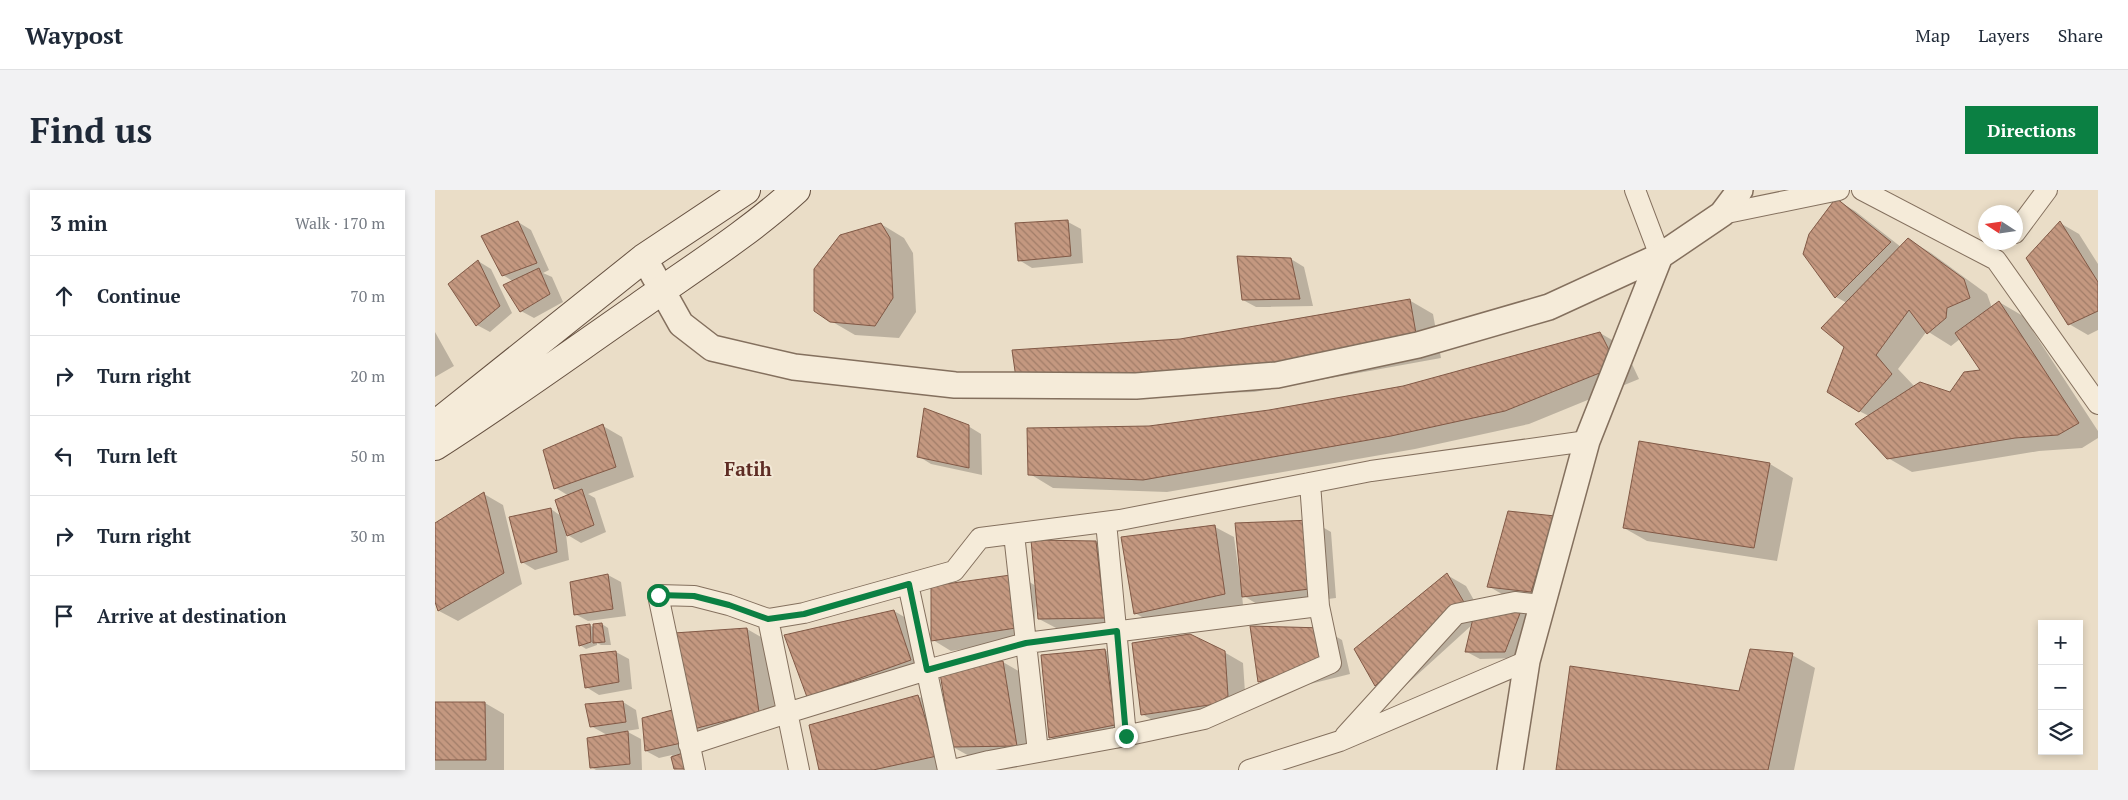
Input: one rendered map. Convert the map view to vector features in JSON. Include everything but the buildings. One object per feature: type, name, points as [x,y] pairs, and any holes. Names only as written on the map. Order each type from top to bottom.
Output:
[{"type":"main road","points":[[435,425],[643,258],[746,190]]},
{"type":"main road","points":[[435,446],[663,289],[778,206],[796,190]]},
{"type":"street","points":[[1511,770],[1527,662],[1587,441],[1660,256],[1635,190]]},
{"type":"street","points":[[643,258],[663,289],[681,324],[712,348],[794,367],[955,385],[1135,386],[1277,375],[1418,345],[1549,307],[1660,256],[1722,214],[1740,190]]},
{"type":"street","points":[[1722,214],[1839,190]]},
{"type":"street","points":[[1863,190],[1996,260],[2097,402]]},
{"type":"street","points":[[2023,222],[2047,190]]},
{"type":"street","points":[[1996,260],[2003,250]]},
{"type":"street","points":[[695,770],[658,595],[694,596],[729,605],[768,619],[804,614],[954,571],[980,538],[1106,522],[1371,471],[1587,441]]},
{"type":"street","points":[[953,770],[989,760],[1126,736],[1204,719],[1331,663],[1319,606],[1309,483]]},
{"type":"street","points":[[1106,522],[1126,736]]},
{"type":"street","points":[[1014,534],[1038,752]]},
{"type":"street","points":[[909,584],[948,770]]},
{"type":"street","points":[[1340,742],[1456,614],[1515,602],[1542,605]]},
{"type":"street","points":[[689,745],[927,670],[1026,643],[1319,606]]},
{"type":"street","points":[[768,619],[799,770]]},
{"type":"street","points":[[1249,770],[1340,742],[1527,662]]},
{"type":"district","name":"Fatih","points":[[748,469]]},
{"type":"route","points":[[658,595],[694,596],[729,605],[768,619],[804,614],[909,584],[927,670],[1026,643],[1117,631],[1126,736]]}]
